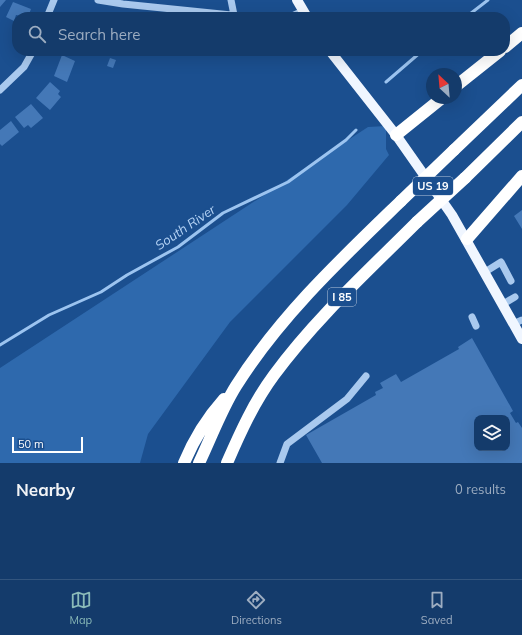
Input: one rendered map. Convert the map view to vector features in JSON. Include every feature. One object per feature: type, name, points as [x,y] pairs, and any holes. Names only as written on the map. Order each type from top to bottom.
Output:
[{"type":"highway","points":[[510,43],[522,33]]},
{"type":"highway","points":[[462,81],[494,56]]},
{"type":"highway","name":"I 85","points":[[199,463],[235,388],[268,341],[295,308],[349,252],[522,85]]},
{"type":"highway","points":[[396,135],[435,104]]},
{"type":"highway","name":"I 85","points":[[227,463],[243,427],[273,376],[319,320],[417,222],[522,123]]},
{"type":"highway","points":[[467,239],[522,176]]},
{"type":"highway","points":[[184,463],[198,434],[212,413],[235,388]]},
{"type":"highway","points":[[235,463],[243,427]]},
{"type":"main road","points":[[297,0],[304,12]]},
{"type":"main road","name":"US 19","points":[[334,56],[396,135],[452,215],[503,304],[518,322],[522,339]]},
{"type":"street","points":[[49,12],[54,0]]},
{"type":"street","points":[[98,0],[169,12]]},
{"type":"street","points":[[231,0],[233,12]]},
{"type":"street","points":[[0,90],[24,67],[30,56]]},
{"type":"street","points":[[485,272],[501,262],[511,282]]},
{"type":"street","points":[[503,304],[515,297]]},
{"type":"street","points":[[472,317],[476,326]]},
{"type":"street","points":[[280,463],[287,444],[347,399],[366,376]]},
{"type":"shaded area","points":[[386,126],[386,149],[389,155],[347,205],[230,322],[148,434],[140,463],[0,463],[0,368],[368,127]]},
{"type":"building","points":[[0,0],[6,0],[0,7]]},
{"type":"building","points":[[13,2],[31,9],[30,12],[12,12],[12,20],[6,17]]},
{"type":"building","points":[[62,56],[75,61],[67,82],[54,76]]},
{"type":"building","points":[[110,58],[116,60],[113,68],[107,66]]},
{"type":"building","points":[[50,82],[60,91],[58,94],[61,97],[50,110],[36,98]]},
{"type":"building","points":[[31,104],[43,118],[31,128],[28,125],[24,128],[15,117]]},
{"type":"building","points":[[11,121],[19,132],[2,146],[0,144],[0,130]]},
{"type":"building","points":[[522,210],[522,229],[514,216]]},
{"type":"building","points":[[472,338],[513,411],[510,413],[516,423],[518,422],[522,428],[522,463],[322,463],[306,435],[376,395],[375,392],[383,388],[380,383],[396,374],[401,382],[459,349],[458,347]]},
{"type":"waterway","name":"South River","points":[[472,12],[488,0]]},
{"type":"waterway","name":"South River","points":[[386,82],[416,56]]},
{"type":"waterway","name":"South River","points":[[0,345],[49,315],[101,292],[127,275],[178,247],[223,213],[288,182],[346,140],[356,130]]}]
